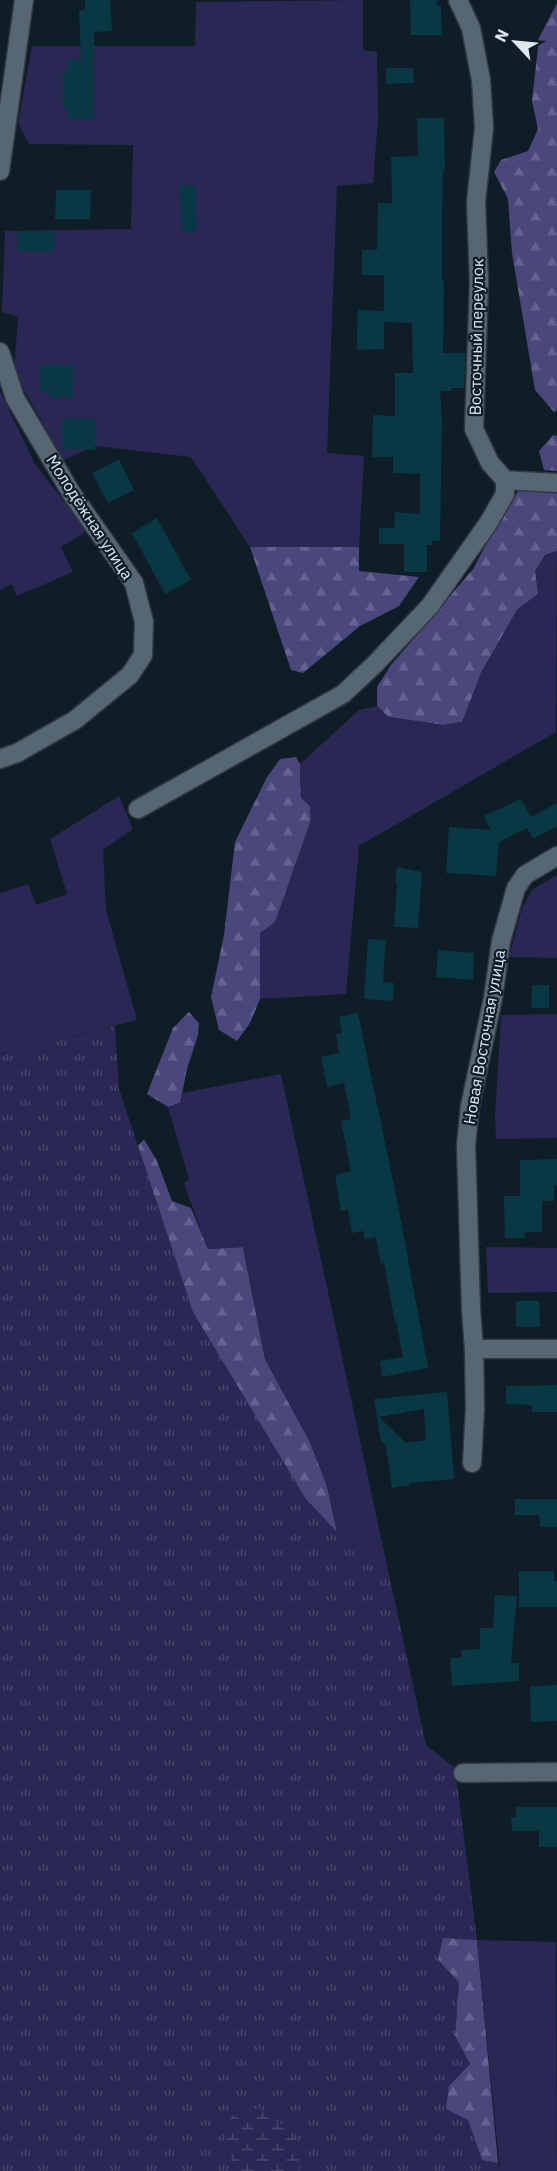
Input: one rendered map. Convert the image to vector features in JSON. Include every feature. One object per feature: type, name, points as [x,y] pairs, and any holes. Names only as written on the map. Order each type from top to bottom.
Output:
[{"type":"street","points":[[0,171],[24,0]]},
{"type":"street","name":"Восточный переулок","points":[[458,0],[471,28],[479,69],[484,128],[476,202],[479,282],[474,429],[490,464],[506,480]]},
{"type":"street","name":"Молодёжная улица","points":[[0,352],[15,398],[72,494],[134,583],[144,622],[143,655],[130,675],[75,720],[17,753],[0,759]]},
{"type":"street","points":[[138,809],[343,694],[430,606],[489,522],[505,494],[506,480],[557,483]]},
{"type":"street","name":"Новая Восточная улица","points":[[472,1462],[475,1409],[474,1349],[466,1145],[470,1106],[493,998],[501,941],[516,888],[525,875],[557,855]]},
{"type":"street","points":[[474,1349],[557,1349]]},
{"type":"street","points":[[464,1773],[557,1772]]},
{"type":"green space","points":[[363,0],[363,50],[377,52],[378,119],[373,183],[337,186],[327,453],[364,456],[359,547],[250,547],[191,457],[95,446],[63,460],[14,372],[18,317],[2,312],[5,231],[131,229],[133,145],[29,144],[18,123],[32,46],[195,46],[196,2]]},
{"type":"green space","points":[[557,3],[557,410],[554,412],[535,390],[512,253],[508,199],[494,172],[501,160],[528,151],[538,129],[532,101],[539,38]]},
{"type":"green space","points":[[0,391],[35,464],[87,531],[61,547],[73,572],[17,596],[12,584],[0,590]]},
{"type":"green space","points":[[553,435],[557,436],[557,471],[544,470],[539,451]]},
{"type":"green space","points":[[519,490],[557,491],[557,551],[545,555],[538,594],[517,610],[481,673],[463,722],[443,725],[388,717],[377,706],[377,687],[391,665],[473,569],[502,515]]},
{"type":"green space","points":[[250,547],[359,547],[359,571],[419,577],[399,606],[360,626],[303,673],[291,670]]},
{"type":"green space","points":[[557,551],[556,732],[359,846],[346,994],[260,999],[260,933],[275,922],[311,820],[310,806],[301,798],[300,764],[359,710],[377,706],[389,717],[443,725],[462,722],[481,673],[517,610],[538,594],[535,571],[545,555]]},
{"type":"green space","points":[[296,757],[300,764],[301,797],[310,806],[311,820],[275,923],[260,934],[260,999],[250,1023],[237,1041],[219,1030],[211,997],[224,935],[235,842],[267,777],[280,759]]},
{"type":"green space","points":[[119,796],[133,829],[103,850],[106,910],[137,1020],[0,1055],[0,893],[28,884],[36,905],[67,894],[50,839]]},
{"type":"green space","points":[[557,875],[557,958],[509,957],[522,908],[532,890]]},
{"type":"green space","points":[[189,1012],[199,1023],[198,1035],[187,1069],[180,1103],[168,1107],[147,1094],[173,1028]]},
{"type":"green space","points":[[557,1014],[557,1138],[496,1139],[495,1116],[501,1015]]},
{"type":"green space","points":[[115,1026],[119,1089],[193,1312],[364,1560],[388,1570],[426,1745],[455,1768],[477,1940],[444,1938],[459,1982],[455,2036],[470,2064],[449,2086],[468,2120],[482,2160],[498,2163],[500,2171],[0,2171],[0,1055]]},
{"type":"green space","points":[[281,1074],[388,1570],[364,1560],[337,1532],[327,1486],[310,1442],[265,1359],[243,1247],[208,1249],[184,1184],[189,1179],[168,1107],[180,1103],[182,1093]]},
{"type":"green space","points":[[144,1139],[157,1161],[172,1201],[191,1208],[208,1249],[243,1247],[265,1359],[310,1442],[327,1486],[337,1532],[306,1499],[193,1312],[138,1146]]},
{"type":"green space","points":[[486,1247],[557,1248],[557,1292],[488,1293]]},
{"type":"green space","points":[[443,1938],[477,1940],[498,2163],[482,2160],[468,2120],[446,2109],[449,2086],[470,2064],[455,2036],[459,1982],[438,1960]]},
{"type":"green space","points":[[477,1940],[556,1942],[557,2171],[500,2171]]},
{"type":"green space","points":[[259,2108],[294,2134],[301,2161],[298,2171],[237,2171],[225,2139],[227,2123],[240,2111]]},
{"type":"building","points":[[85,0],[110,0],[112,31],[94,32],[94,119],[68,119],[68,109],[63,109],[63,71],[68,71],[68,59],[81,59],[79,11],[85,10]]},
{"type":"building","points":[[410,0],[437,0],[437,6],[441,6],[442,35],[411,35]]},
{"type":"building","points":[[386,68],[413,68],[414,83],[386,84]]},
{"type":"building","points":[[417,118],[444,118],[443,353],[465,353],[465,370],[464,388],[440,391],[442,419],[440,541],[432,541],[432,545],[427,545],[427,572],[404,572],[404,544],[379,544],[379,528],[394,528],[395,512],[420,514],[420,474],[393,473],[393,457],[372,457],[373,415],[395,416],[395,373],[413,373],[412,323],[384,322],[384,349],[357,350],[357,329],[358,310],[384,311],[384,275],[362,275],[362,250],[377,250],[378,203],[392,203],[391,157],[418,156]]},
{"type":"building","points":[[195,185],[197,232],[182,233],[179,186]]},
{"type":"building","points":[[56,190],[91,190],[90,219],[55,219]]},
{"type":"building","points":[[18,231],[55,232],[54,252],[17,251]]},
{"type":"building","points":[[40,365],[74,365],[73,398],[49,398],[49,391],[40,391]]},
{"type":"building","points":[[62,418],[96,419],[95,450],[62,449]]},
{"type":"building","points":[[119,459],[134,490],[108,503],[92,473]]},
{"type":"building","points":[[157,518],[191,580],[165,594],[132,533]]},
{"type":"building","points":[[521,799],[531,817],[557,803],[557,826],[533,839],[527,828],[499,842],[496,876],[446,873],[449,827],[491,830],[484,816]]},
{"type":"building","points":[[397,867],[422,872],[418,928],[394,927]]},
{"type":"building","points":[[368,939],[386,940],[383,982],[394,983],[393,1001],[364,999]]},
{"type":"building","points":[[438,950],[474,953],[473,980],[436,977]]},
{"type":"building","points":[[532,985],[549,985],[549,1008],[531,1008]]},
{"type":"building","points":[[358,1013],[398,1205],[428,1368],[382,1377],[380,1361],[403,1357],[384,1263],[381,1264],[376,1237],[365,1239],[363,1231],[352,1233],[348,1210],[341,1211],[335,1175],[351,1171],[341,1121],[351,1119],[344,1083],[327,1087],[321,1057],[339,1053],[336,1034],[342,1033],[339,1017]]},
{"type":"building","points":[[557,1159],[557,1186],[554,1186],[554,1201],[542,1201],[542,1232],[525,1232],[525,1238],[505,1238],[504,1196],[520,1196],[520,1160]]},
{"type":"building","points":[[516,1301],[539,1301],[540,1327],[516,1327]]},
{"type":"building","points":[[557,1385],[557,1412],[532,1412],[532,1405],[506,1404],[506,1386]]},
{"type":"building","points":[[447,1392],[454,1479],[409,1483],[410,1485],[392,1488],[386,1446],[381,1441],[374,1399]],"holes":[[[424,1409],[426,1440],[406,1443],[379,1417]]]},
{"type":"building","points":[[515,1499],[557,1499],[557,1527],[540,1527],[539,1515],[515,1515]]},
{"type":"building","points":[[519,1571],[554,1571],[554,1581],[557,1581],[557,1607],[519,1607]]},
{"type":"building","points":[[495,1595],[517,1596],[511,1663],[519,1663],[519,1681],[452,1686],[450,1658],[462,1657],[461,1650],[480,1649],[480,1628],[493,1628]]},
{"type":"building","points":[[557,1685],[557,1721],[531,1722],[530,1686]]},
{"type":"building","points":[[516,1807],[557,1807],[557,1847],[539,1847],[539,1831],[512,1831],[511,1817],[516,1817]]}]
